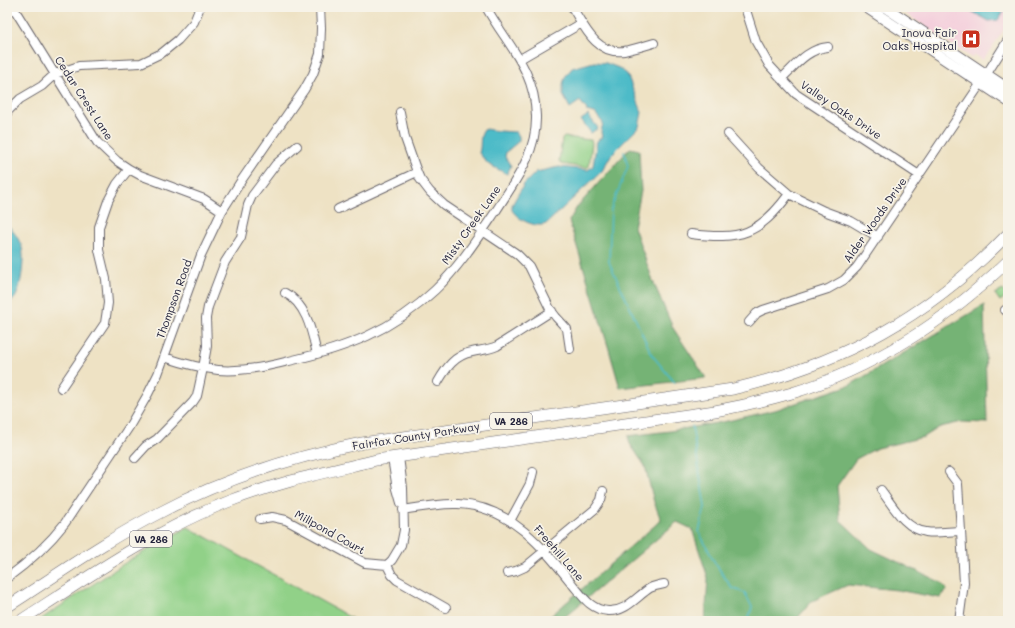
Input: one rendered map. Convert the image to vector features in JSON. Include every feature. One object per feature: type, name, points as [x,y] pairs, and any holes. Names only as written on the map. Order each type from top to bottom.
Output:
[{"type":"highway","name":"Fairfax County Parkway","points":[[7,607],[110,540],[159,512],[216,486],[279,463],[362,443],[733,389],[776,378],[818,364],[874,338],[928,305],[970,272],[1008,234]]},
{"type":"highway","name":"Fairfax County Parkway","points":[[20,621],[134,548],[178,524],[207,510],[264,488],[344,467],[395,458],[715,411],[747,405],[794,392],[854,369],[917,335],[961,303],[1008,261]]},
{"type":"main road","points":[[866,7],[984,79],[1008,89]]},
{"type":"main road","points":[[885,7],[984,79],[1008,101]]},
{"type":"street","name":"Cedar Crest Lane","points":[[13,7],[97,142],[117,161],[129,169],[140,175],[204,199],[222,211]]},
{"type":"street","points":[[7,113],[20,99],[42,86],[55,74],[79,66],[141,63],[162,53],[178,40],[194,22],[200,7]]},
{"type":"street","name":"Thompson Road","points":[[7,578],[35,556],[65,523],[140,408],[158,374],[201,255],[222,211],[240,181],[304,90],[313,74],[320,54],[320,7]]},
{"type":"street","name":"Misty Creek Lane","points":[[164,357],[204,368],[227,370],[252,369],[269,366],[317,354],[363,339],[391,323],[410,311],[435,290],[450,274],[464,257],[525,166],[531,151],[534,135],[536,114],[534,94],[528,75],[520,59],[486,7]]},
{"type":"street","points":[[572,7],[594,40],[611,50],[625,51],[654,43]]},
{"type":"street","name":"Valley Oaks Drive","points":[[745,7],[756,42],[769,65],[796,94],[919,175]]},
{"type":"street","points":[[520,59],[582,24]]},
{"type":"street","name":"Alder Woods Drive","points":[[749,322],[757,313],[763,310],[828,289],[839,283],[857,267],[984,79],[1008,40]]},
{"type":"street","points":[[781,79],[811,51],[828,47]]},
{"type":"street","points":[[400,112],[405,138],[416,172],[430,192],[439,201],[517,254],[529,266],[552,311],[567,329],[570,349]]},
{"type":"street","points":[[728,134],[759,168],[789,194],[824,211],[851,221],[878,237]]},
{"type":"street","points":[[135,458],[140,451],[157,439],[197,396],[204,368],[207,346],[206,318],[208,307],[225,262],[241,238],[250,200],[276,164],[297,146]]},
{"type":"street","points":[[62,388],[105,323],[108,303],[106,279],[99,250],[98,227],[108,201],[117,184],[129,169]]},
{"type":"street","points":[[338,209],[416,172]]},
{"type":"street","points":[[691,234],[722,237],[740,234],[750,230],[770,217],[789,194]]},
{"type":"street","points":[[285,293],[294,299],[299,305],[309,325],[317,354]]},
{"type":"street","points":[[438,382],[450,364],[459,357],[468,353],[487,350],[497,346],[552,311]]},
{"type":"street","points":[[395,458],[397,489],[405,523],[403,538],[396,553],[387,565],[392,575],[397,580],[446,608]]},
{"type":"street","points":[[510,520],[530,484],[533,472]]},
{"type":"street","points":[[949,472],[958,484],[964,584],[959,621]]},
{"type":"street","points":[[881,490],[905,521],[915,529],[927,533],[961,531]]},
{"type":"street","points":[[507,573],[525,568],[599,505],[603,491]]},
{"type":"street","name":"Freehill Lane","points":[[403,510],[436,505],[465,504],[492,511],[510,520],[522,529],[544,551],[584,600],[603,610],[614,611],[620,609],[651,587],[664,584]]},
{"type":"street","name":"Millpond Court","points":[[260,519],[272,517],[286,520],[365,564],[387,565]]},
{"type":"shaded area","name":"Inova Fair Oaks Hospital","points":[[896,7],[1008,7],[1008,24],[983,60],[975,55],[972,58]]},
{"type":"green space","points":[[564,137],[591,140],[592,143],[589,166],[587,168],[561,164],[559,161],[562,139]]},
{"type":"green space","points":[[630,148],[639,150],[641,191],[634,227],[653,281],[673,328],[706,378],[620,388],[569,221],[577,207]]},
{"type":"green space","points":[[1003,290],[1007,296],[1000,301],[995,294]]},
{"type":"green space","points":[[984,305],[987,423],[962,422],[940,427],[924,437],[877,448],[856,459],[837,486],[840,520],[871,549],[940,582],[947,589],[940,598],[897,590],[848,585],[812,601],[795,621],[705,621],[708,578],[692,529],[677,522],[560,621],[545,621],[661,520],[654,502],[645,466],[630,444],[628,436],[723,422],[775,410],[850,385]]},
{"type":"green space","points":[[188,527],[356,621],[38,621],[128,561]]},
{"type":"water","points":[[964,7],[1007,7],[998,20],[989,21]]},
{"type":"water","points":[[594,62],[606,63],[619,68],[627,74],[642,112],[639,127],[611,155],[602,171],[546,224],[537,225],[522,220],[512,210],[512,205],[524,184],[536,172],[559,167],[588,170],[593,166],[597,141],[602,137],[601,132],[603,123],[595,113],[586,111],[587,110],[580,101],[570,108],[563,95],[563,84],[565,77],[572,68]]},
{"type":"water","points":[[588,115],[598,128],[591,133],[581,120]]},
{"type":"water","points":[[485,129],[516,132],[519,136],[519,141],[506,152],[505,157],[511,166],[507,174],[488,164],[479,153],[481,138]]},
{"type":"water","points":[[7,224],[18,238],[23,253],[23,267],[20,283],[16,296],[13,300],[7,300]]},
{"type":"waterway","points":[[624,152],[628,166],[611,209],[609,262],[652,355],[675,383]]},
{"type":"waterway","points":[[692,426],[705,507],[699,532],[715,563],[732,588],[745,593],[752,607],[748,621]]},
{"type":"place","name":"Inova Fair Oaks Hospital","points":[[971,39]]}]
